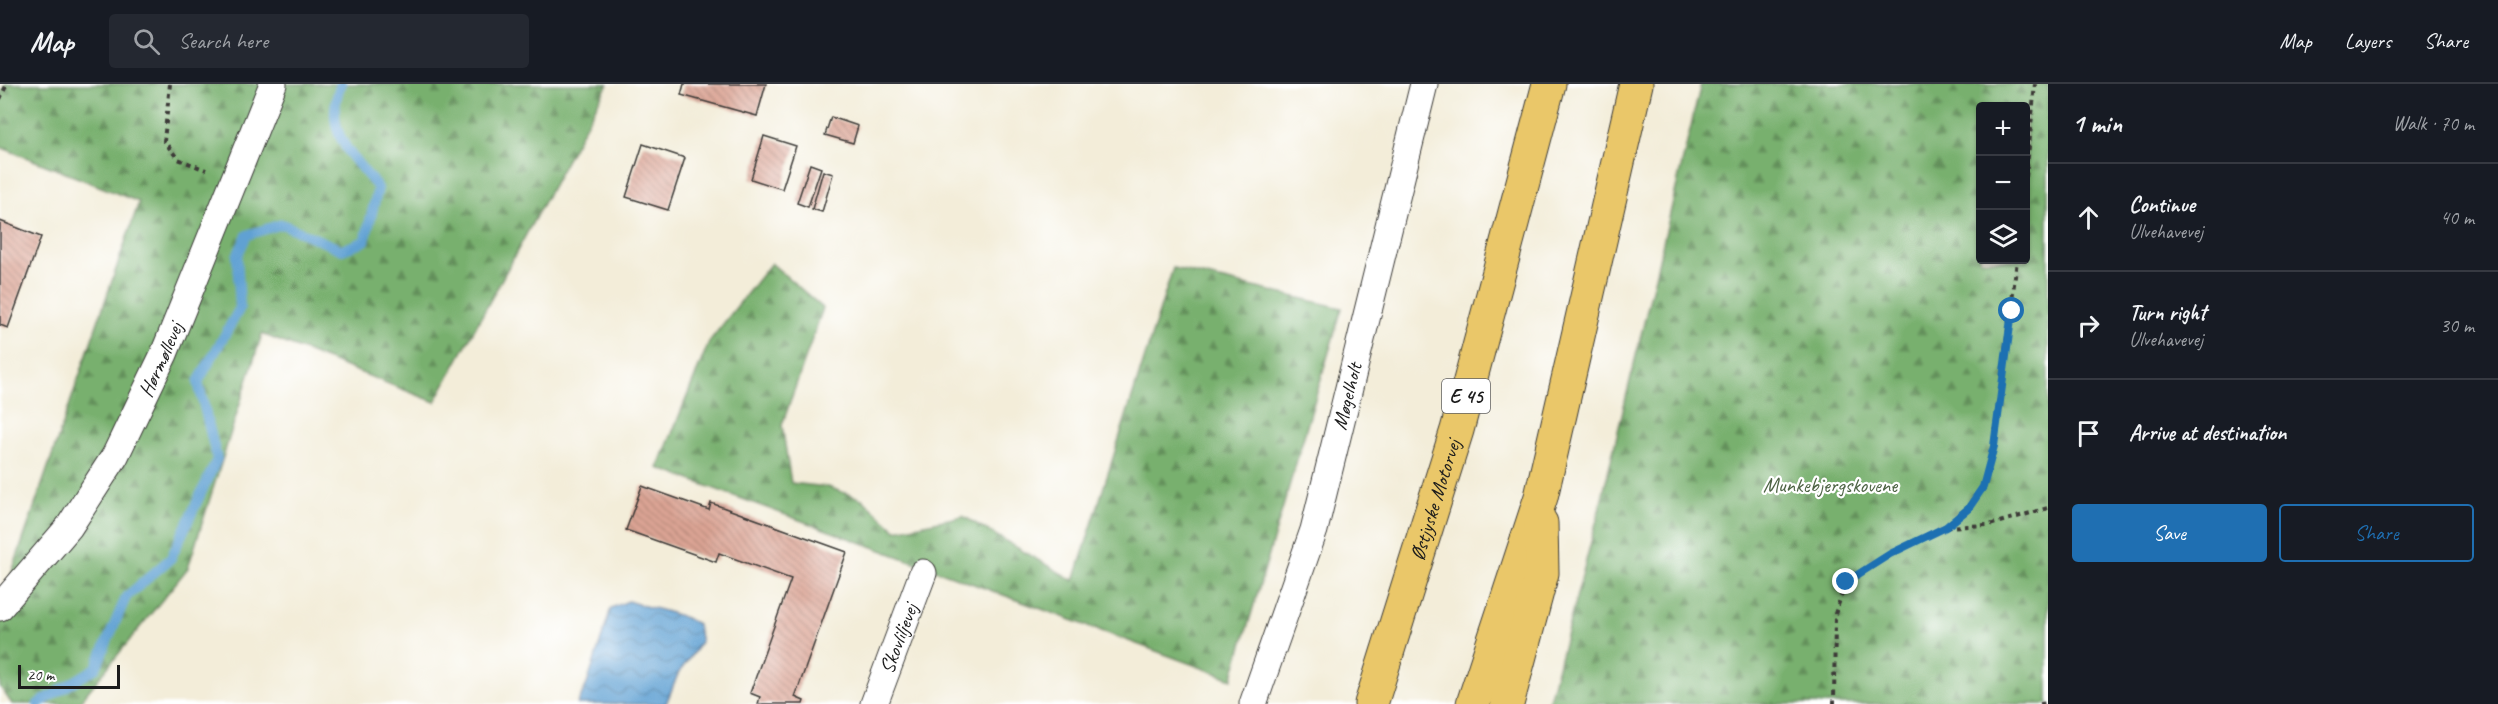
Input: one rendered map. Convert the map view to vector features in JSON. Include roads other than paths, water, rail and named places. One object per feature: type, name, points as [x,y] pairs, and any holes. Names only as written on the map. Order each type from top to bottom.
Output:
[{"type":"highway","name":"Østjyske Motorvej","points":[[1371,704],[1457,430],[1549,84]]},
{"type":"highway","points":[[1473,704],[1540,497],[1636,84]]},
{"type":"highway","points":[[1507,704],[1542,573],[1540,497]]},
{"type":"street","name":"Hørmøllevej","points":[[0,607],[69,527],[115,456],[164,354],[273,84]]},
{"type":"street","name":"Møgelholt","points":[[1253,704],[1314,530],[1424,84]]},
{"type":"street","name":"Skovliljevej","points":[[874,704],[923,573]]},
{"type":"water","points":[[628,601],[672,613],[697,624],[701,642],[678,674],[666,704],[577,704],[587,684],[611,608]]},
{"type":"waterway","points":[[38,704],[96,668],[126,597],[171,558],[217,459],[198,382],[240,308],[237,256],[247,235],[282,224],[342,250],[365,241],[378,188],[349,153],[337,129],[336,101],[341,84]]},
{"type":"park label","name":"Munkebjergskovene","points":[[1830,485]]}]
